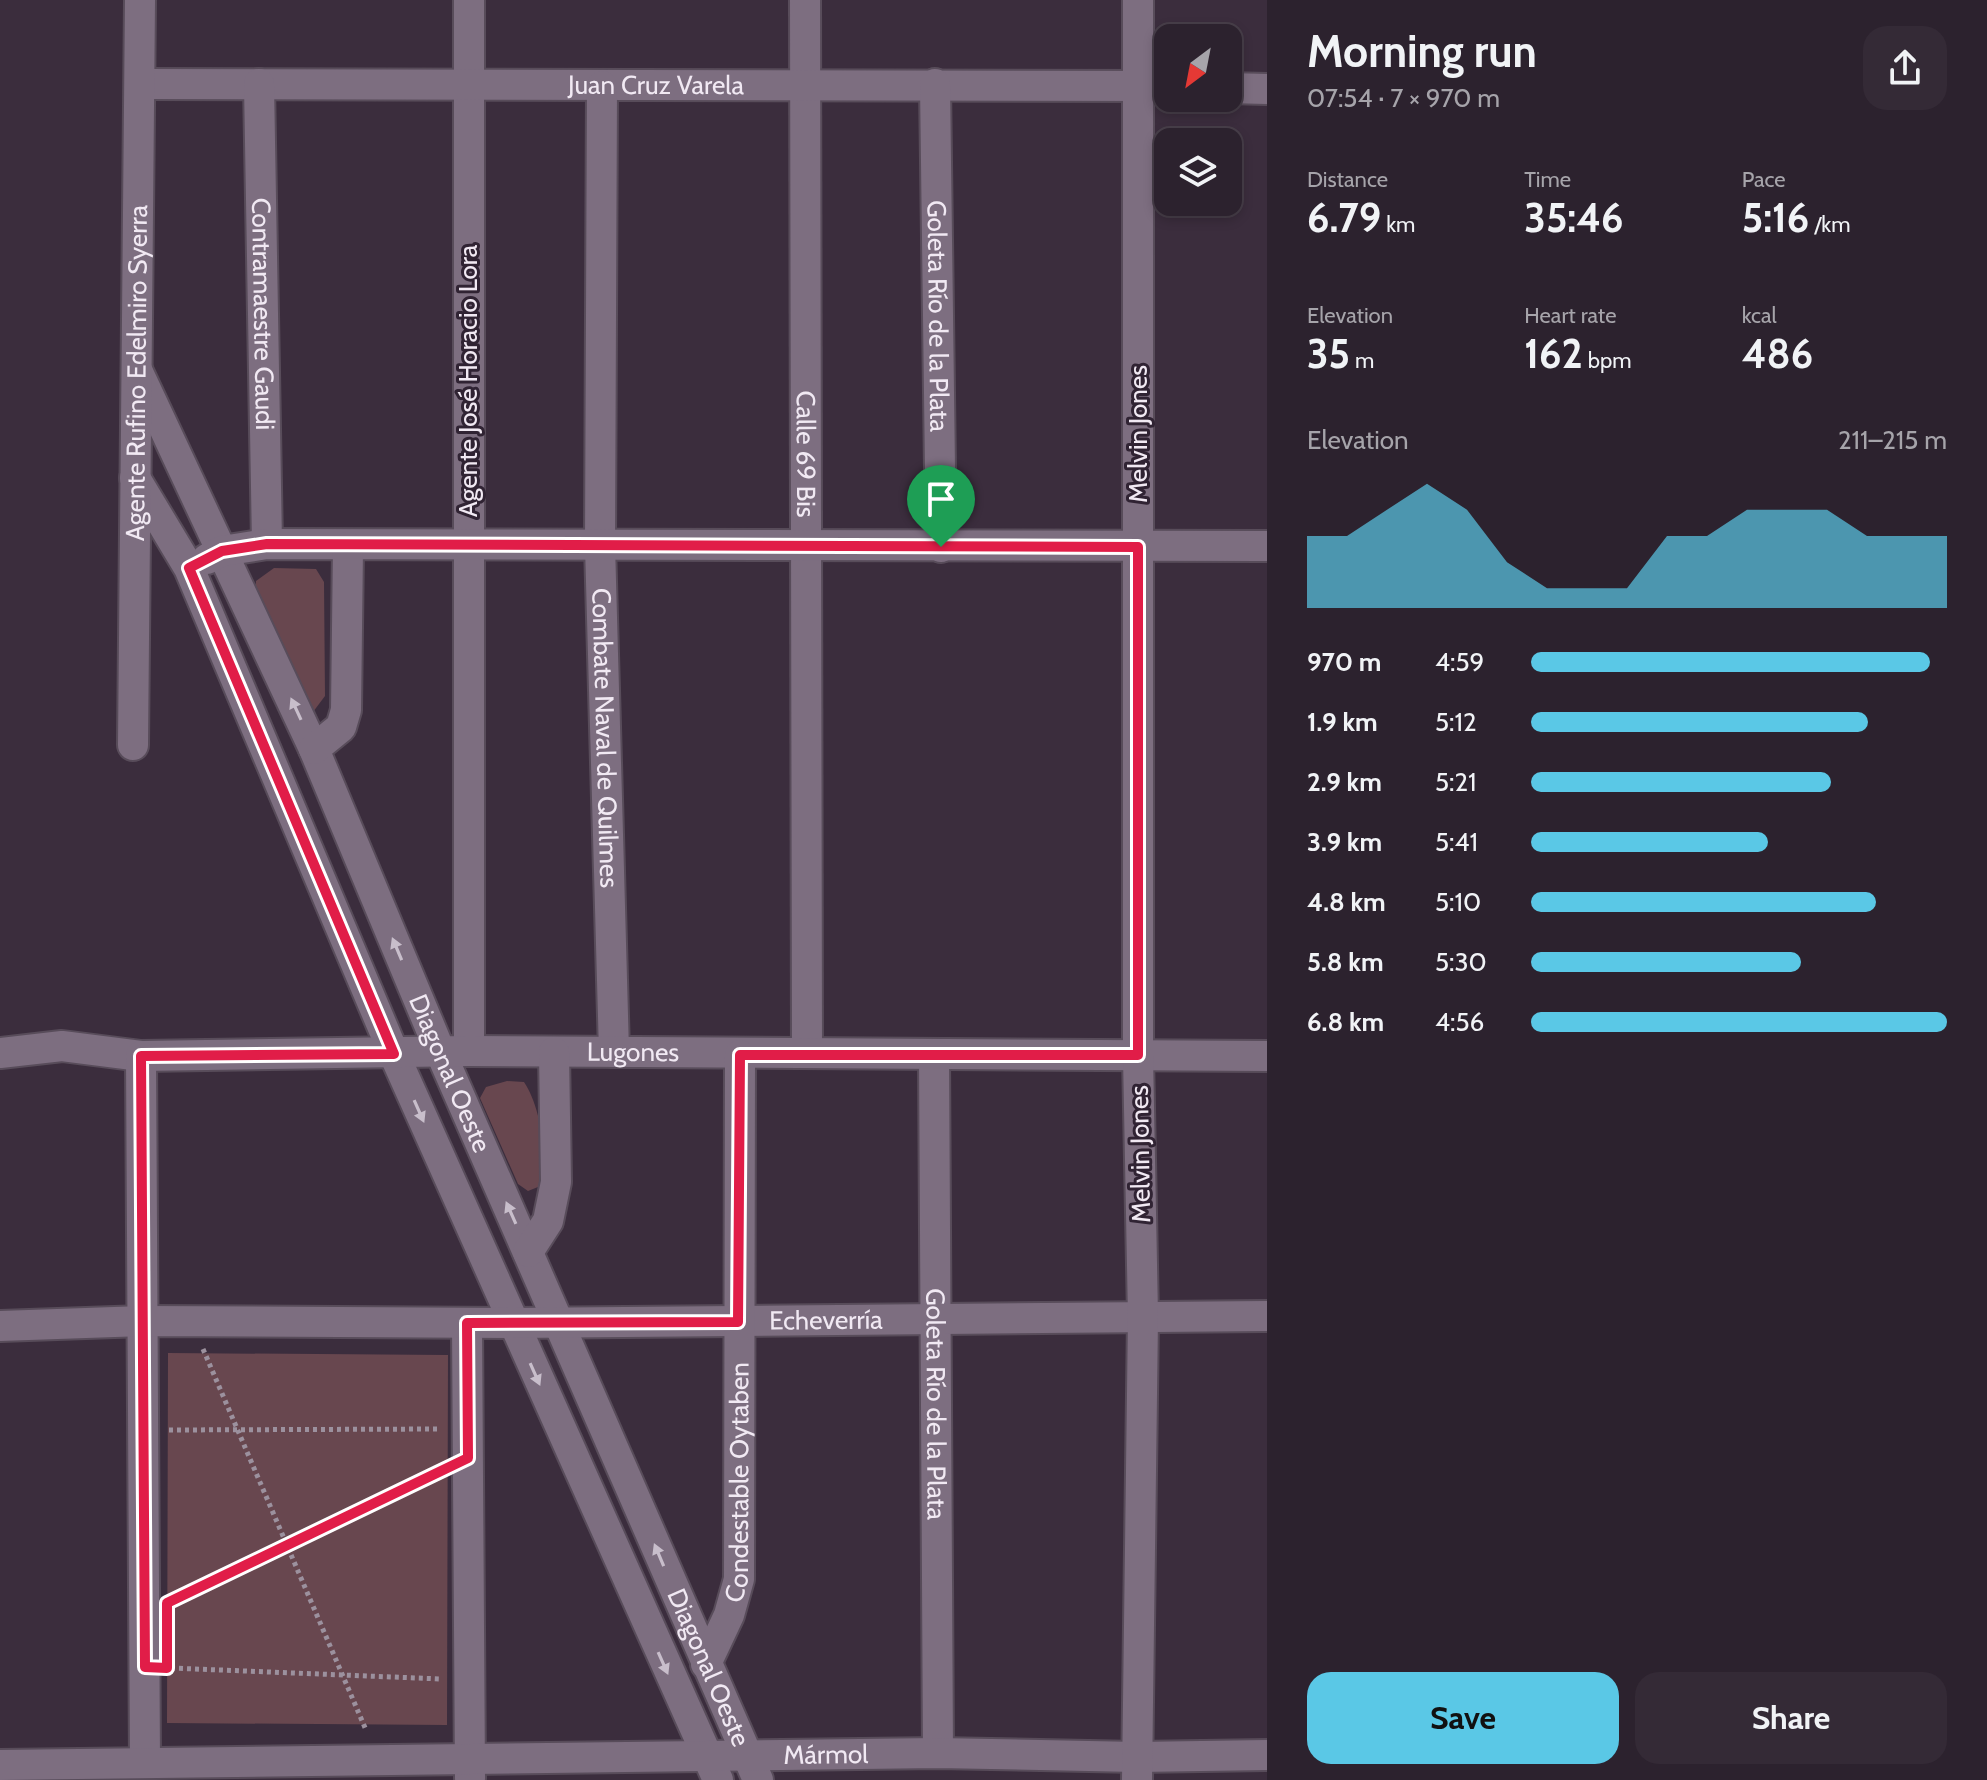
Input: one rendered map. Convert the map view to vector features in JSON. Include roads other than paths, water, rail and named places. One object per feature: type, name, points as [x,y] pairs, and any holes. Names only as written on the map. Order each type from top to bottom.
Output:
[{"type":"street","name":"Agente Rufino Edelmiro Syerra","points":[[133,745],[142,84],[140,0]]},
{"type":"street","name":"Agente José Horacio Lora","points":[[454,1051],[468,546],[469,0]]},
{"type":"street","name":"Calle 69 Bis","points":[[805,0],[807,1053]]},
{"type":"street","name":"Melvin Jones","points":[[1137,1769],[1143,1317],[1138,1055],[1138,0]]},
{"type":"street","name":"Juan Cruz Varela","points":[[142,84],[1154,86]]},
{"type":"street","name":"Contramaestre Gaudi","points":[[259,84],[267,544]]},
{"type":"street","name":"Goleta Río de la Plata","points":[[935,84],[941,547]]},
{"type":"street","name":"Combate Naval de Quilmes","points":[[602,86],[600,545],[614,1052]]},
{"type":"street","points":[[1242,88],[1267,89]]},
{"type":"street","name":"Diagonal Oeste","points":[[137,370],[454,1051],[528,1252],[753,1768]]},
{"type":"street","name":"Diagonal Oeste","points":[[135,478],[189,568],[394,1054],[712,1769]]},
{"type":"street","points":[[189,568],[222,551],[267,544],[348,547],[1267,546]]},
{"type":"street","points":[[314,749],[341,727],[346,710],[348,547]]},
{"type":"street","name":"Lugones","points":[[0,1053],[62,1046],[141,1056],[454,1051],[1267,1056]]},
{"type":"street","points":[[528,1252],[548,1221],[556,1182],[554,1052]]},
{"type":"street","name":"Goleta Río de la Plata","points":[[934,1054],[933,1320],[938,1753]]},
{"type":"street","name":"Condestable Oytaben","points":[[706,1664],[729,1615],[739,1579],[740,1055]]},
{"type":"street","points":[[141,1056],[143,1321],[160,1430],[145,1763]]},
{"type":"street","name":"Echeverría","points":[[0,1326],[143,1321],[738,1322],[1267,1316]]},
{"type":"street","points":[[467,1323],[452,1683],[471,1770]]},
{"type":"street","name":"Mármol","points":[[0,1765],[145,1763],[471,1770],[712,1769],[938,1753],[1137,1769],[1267,1755]]}]
